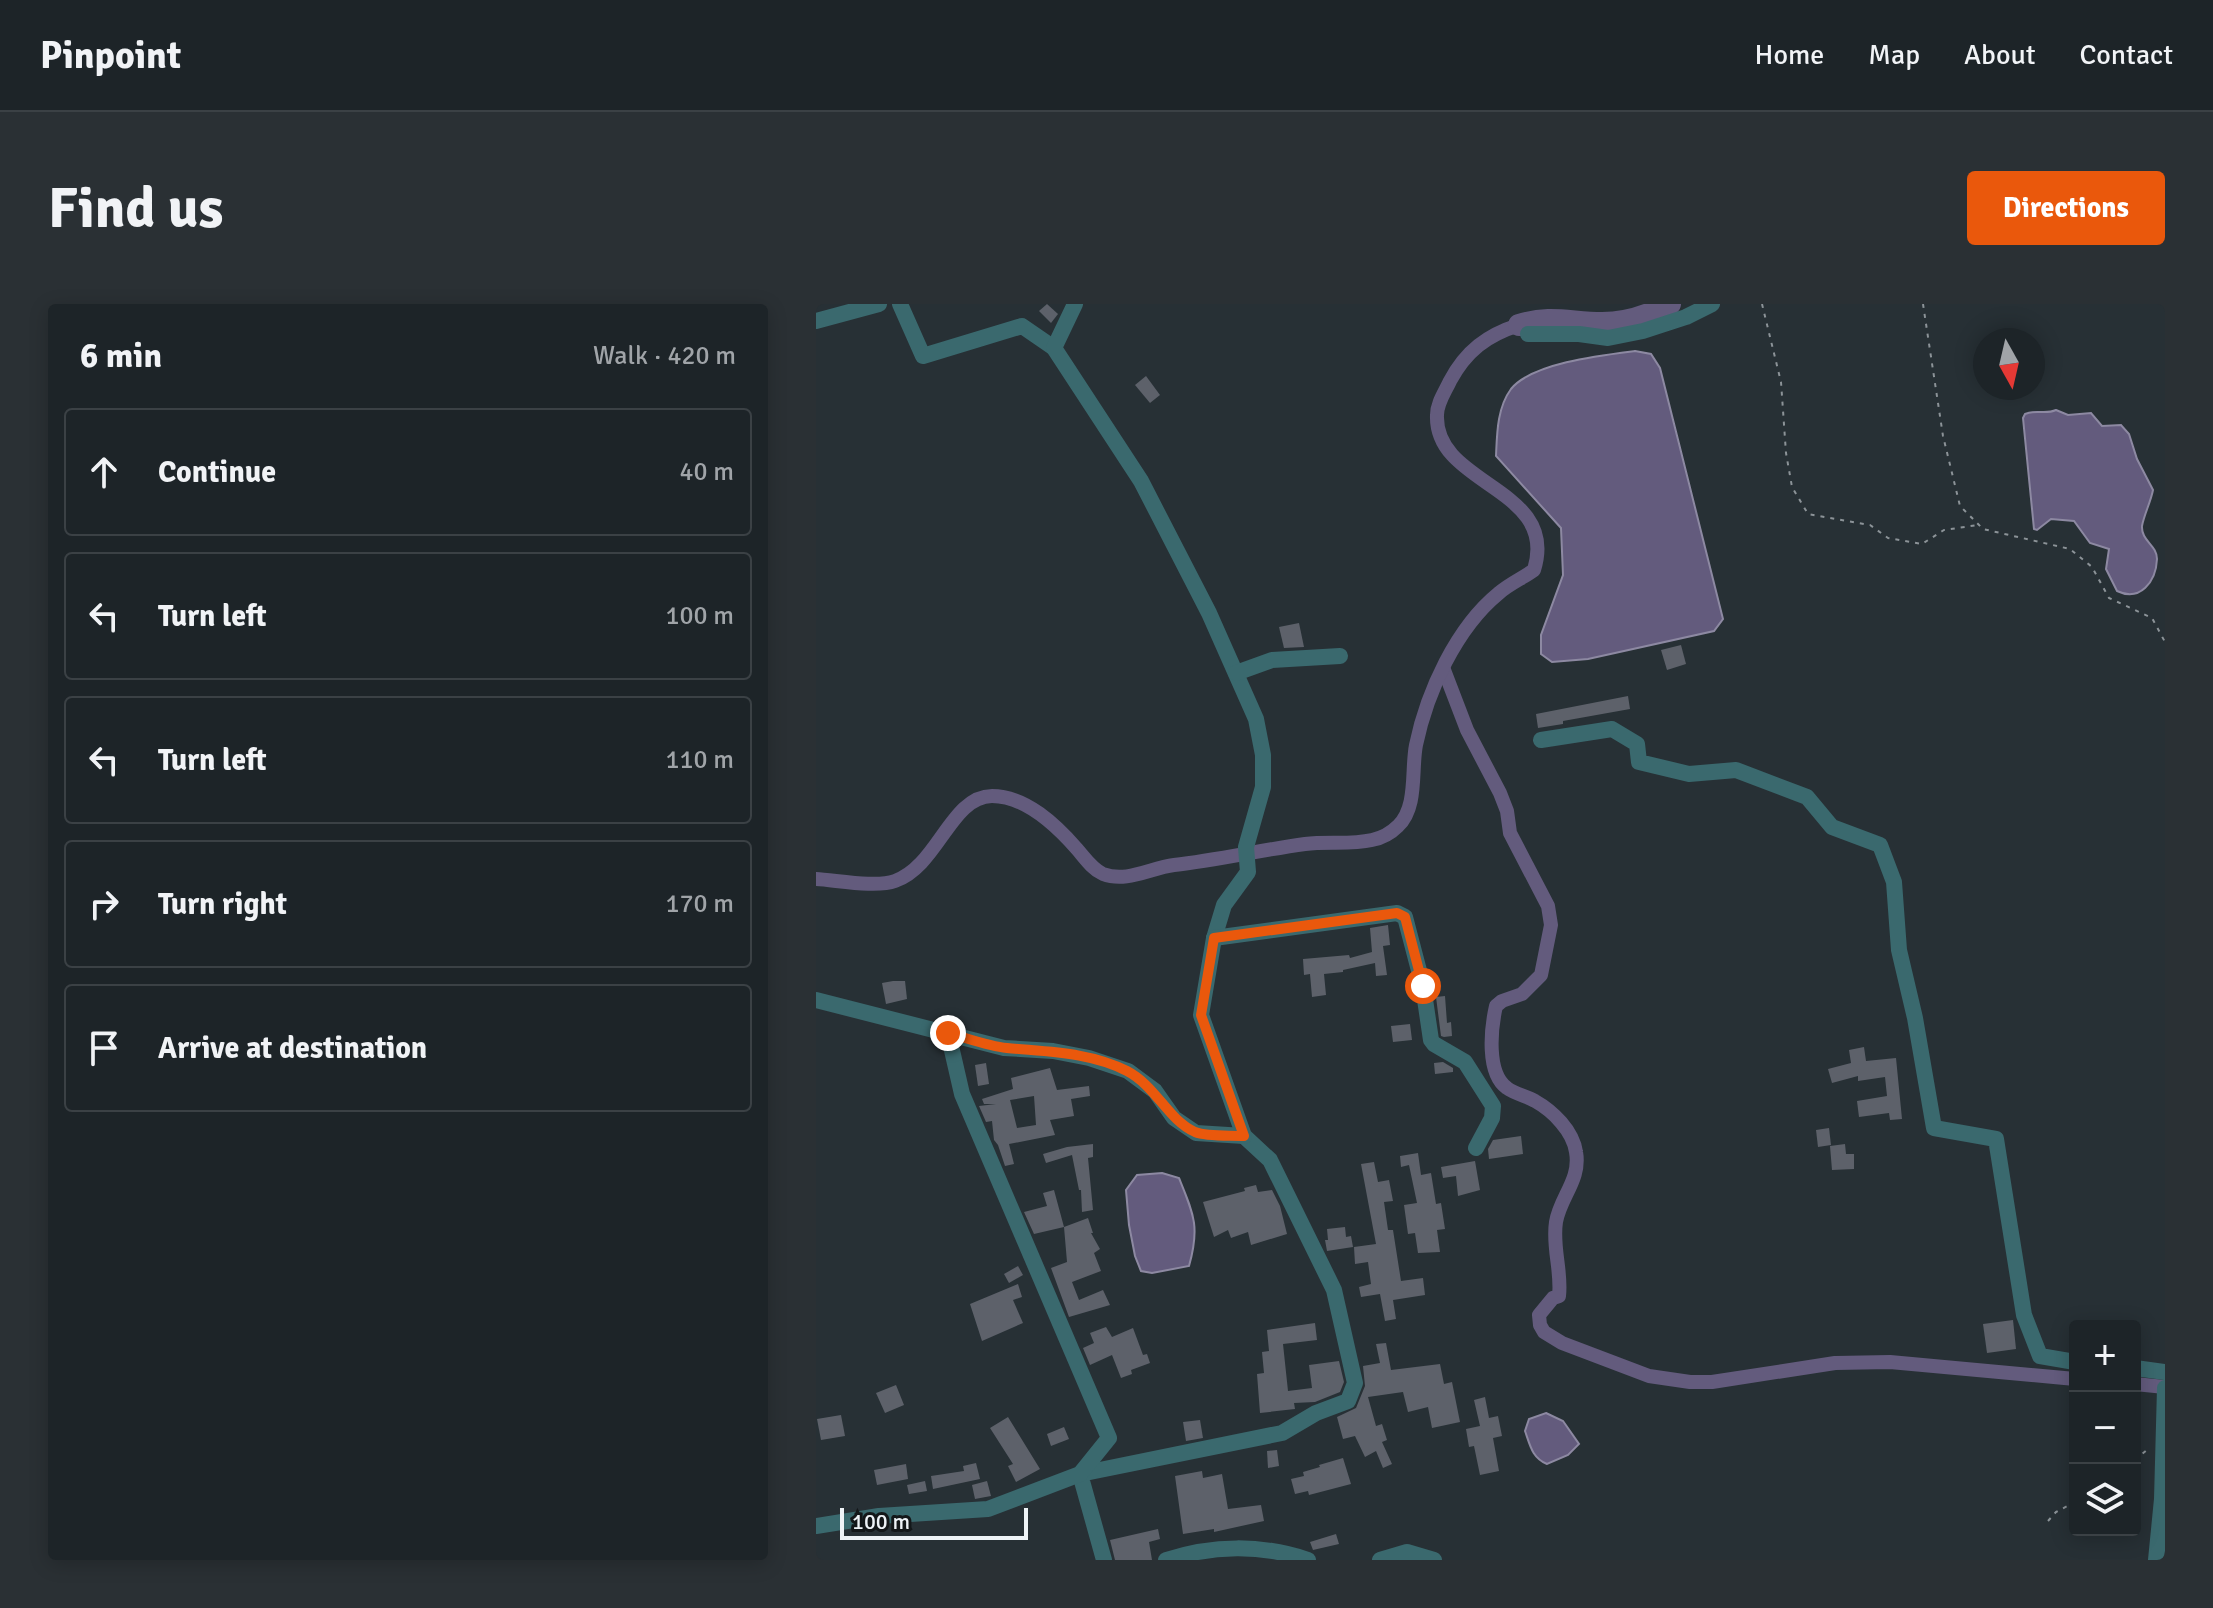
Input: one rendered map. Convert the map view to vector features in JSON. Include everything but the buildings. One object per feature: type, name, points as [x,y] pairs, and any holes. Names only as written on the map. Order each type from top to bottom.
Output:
[{"type":"street","points":[[816,321],[879,304]]},
{"type":"street","points":[[816,1526],[879,1516],[988,1509],[1080,1474],[1282,1433],[1316,1413],[1348,1401],[1355,1383],[1334,1290],[1270,1160],[1244,1136],[1201,1015],[1214,938],[1224,905],[1248,872],[1246,847],[1263,787],[1263,755],[1256,719],[1141,481],[1054,348],[1022,326],[923,356],[900,304]]},
{"type":"street","points":[[1054,348],[1075,304]]},
{"type":"street","points":[[1528,334],[1579,334],[1608,338],[1686,317],[1712,304]]},
{"type":"street","points":[[1236,673],[1272,660],[1340,656]]},
{"type":"street","points":[[1541,740],[1612,729],[1637,744],[1639,762],[1689,774],[1736,770],[1807,797],[1832,827],[1880,845],[1894,882],[1899,950],[1915,1018],[1934,1128],[1996,1139],[2024,1315],[2040,1356],[2069,1361]]},
{"type":"street","points":[[1214,938],[1397,913],[1405,917],[1423,986],[1431,1040],[1465,1062],[1493,1106],[1492,1118],[1476,1148]]},
{"type":"street","points":[[816,1000],[1004,1048],[1053,1051],[1089,1058],[1128,1071],[1155,1091],[1174,1118],[1196,1133],[1244,1136]]},
{"type":"street","points":[[948,1033],[962,1094],[1109,1438],[1080,1474]]},
{"type":"street","points":[[2141,1369],[2165,1372]]},
{"type":"street","points":[[2156,1560],[2162,1499],[2165,1388]]},
{"type":"street","points":[[1080,1474],[1104,1560]]},
{"type":"street","points":[[1166,1560],[1205,1550],[1238,1548],[1282,1551],[1308,1560]]},
{"type":"street","points":[[1380,1560],[1407,1552],[1434,1560]]},
{"type":"path","points":[[1762,304],[1781,382],[1786,453],[1792,487],[1808,514],[1870,525],[1888,538],[1922,544],[1944,530],[1979,525]]},
{"type":"path","points":[[1923,304],[1943,436],[1960,506],[1983,529],[2070,549],[2092,567],[2109,598],[2152,618],[2165,642]]},
{"type":"path","points":[[2048,1521],[2069,1505]]},
{"type":"shaded area","points":[[1635,351],[1651,354],[1660,368],[1723,619],[1714,631],[1588,659],[1552,662],[1541,654],[1541,635],[1563,575],[1561,528],[1496,456],[1500,413],[1511,389],[1535,373],[1569,362]]},
{"type":"shaded area","points":[[2056,410],[2068,415],[2091,413],[2102,426],[2121,425],[2129,434],[2137,459],[2153,490],[2142,531],[2155,550],[2156,567],[2150,582],[2140,592],[2125,594],[2117,591],[2106,569],[2109,549],[2090,543],[2074,521],[2051,519],[2034,529],[2023,418],[2029,413]]},
{"type":"shaded area","points":[[1162,1173],[1179,1178],[1192,1212],[1194,1241],[1189,1266],[1152,1273],[1141,1271],[1135,1256],[1126,1190],[1137,1175]]},
{"type":"shaded area","points":[[1546,1413],[1563,1421],[1579,1444],[1568,1455],[1547,1464],[1535,1455],[1525,1431],[1529,1419]]},
{"type":"waterway","points":[[1519,325],[1551,320],[1620,322],[1670,304]]},
{"type":"waterway","points":[[816,879],[867,884],[895,881],[923,861],[966,807],[978,799],[992,796],[1005,797],[1028,806],[1060,831],[1095,869],[1103,874],[1121,877],[1305,844],[1364,841],[1392,831],[1409,809],[1421,725],[1446,662],[1469,624],[1484,607],[1534,570],[1537,542],[1529,521],[1514,503],[1455,458],[1441,439],[1437,415],[1450,381],[1470,353],[1487,339],[1519,325]]},
{"type":"waterway","points":[[1444,670],[1467,730],[1500,793],[1507,811],[1510,833],[1548,906],[1551,925],[1541,975],[1522,994],[1496,1006],[1492,1038],[1493,1061],[1500,1081],[1510,1090],[1549,1110],[1566,1129],[1576,1152],[1576,1171],[1556,1222],[1559,1296],[1553,1298],[1539,1315],[1544,1332],[1562,1343],[1649,1376],[1690,1382],[1712,1382],[1835,1363],[1890,1362],[2069,1378]]},
{"type":"waterway","points":[[2141,1385],[2165,1387]]},
{"type":"route","points":[[948,1033],[1004,1048],[1053,1051],[1089,1058],[1128,1071],[1155,1091],[1174,1118],[1196,1133],[1244,1136],[1201,1015],[1214,938],[1397,913],[1405,917],[1423,986]]}]
